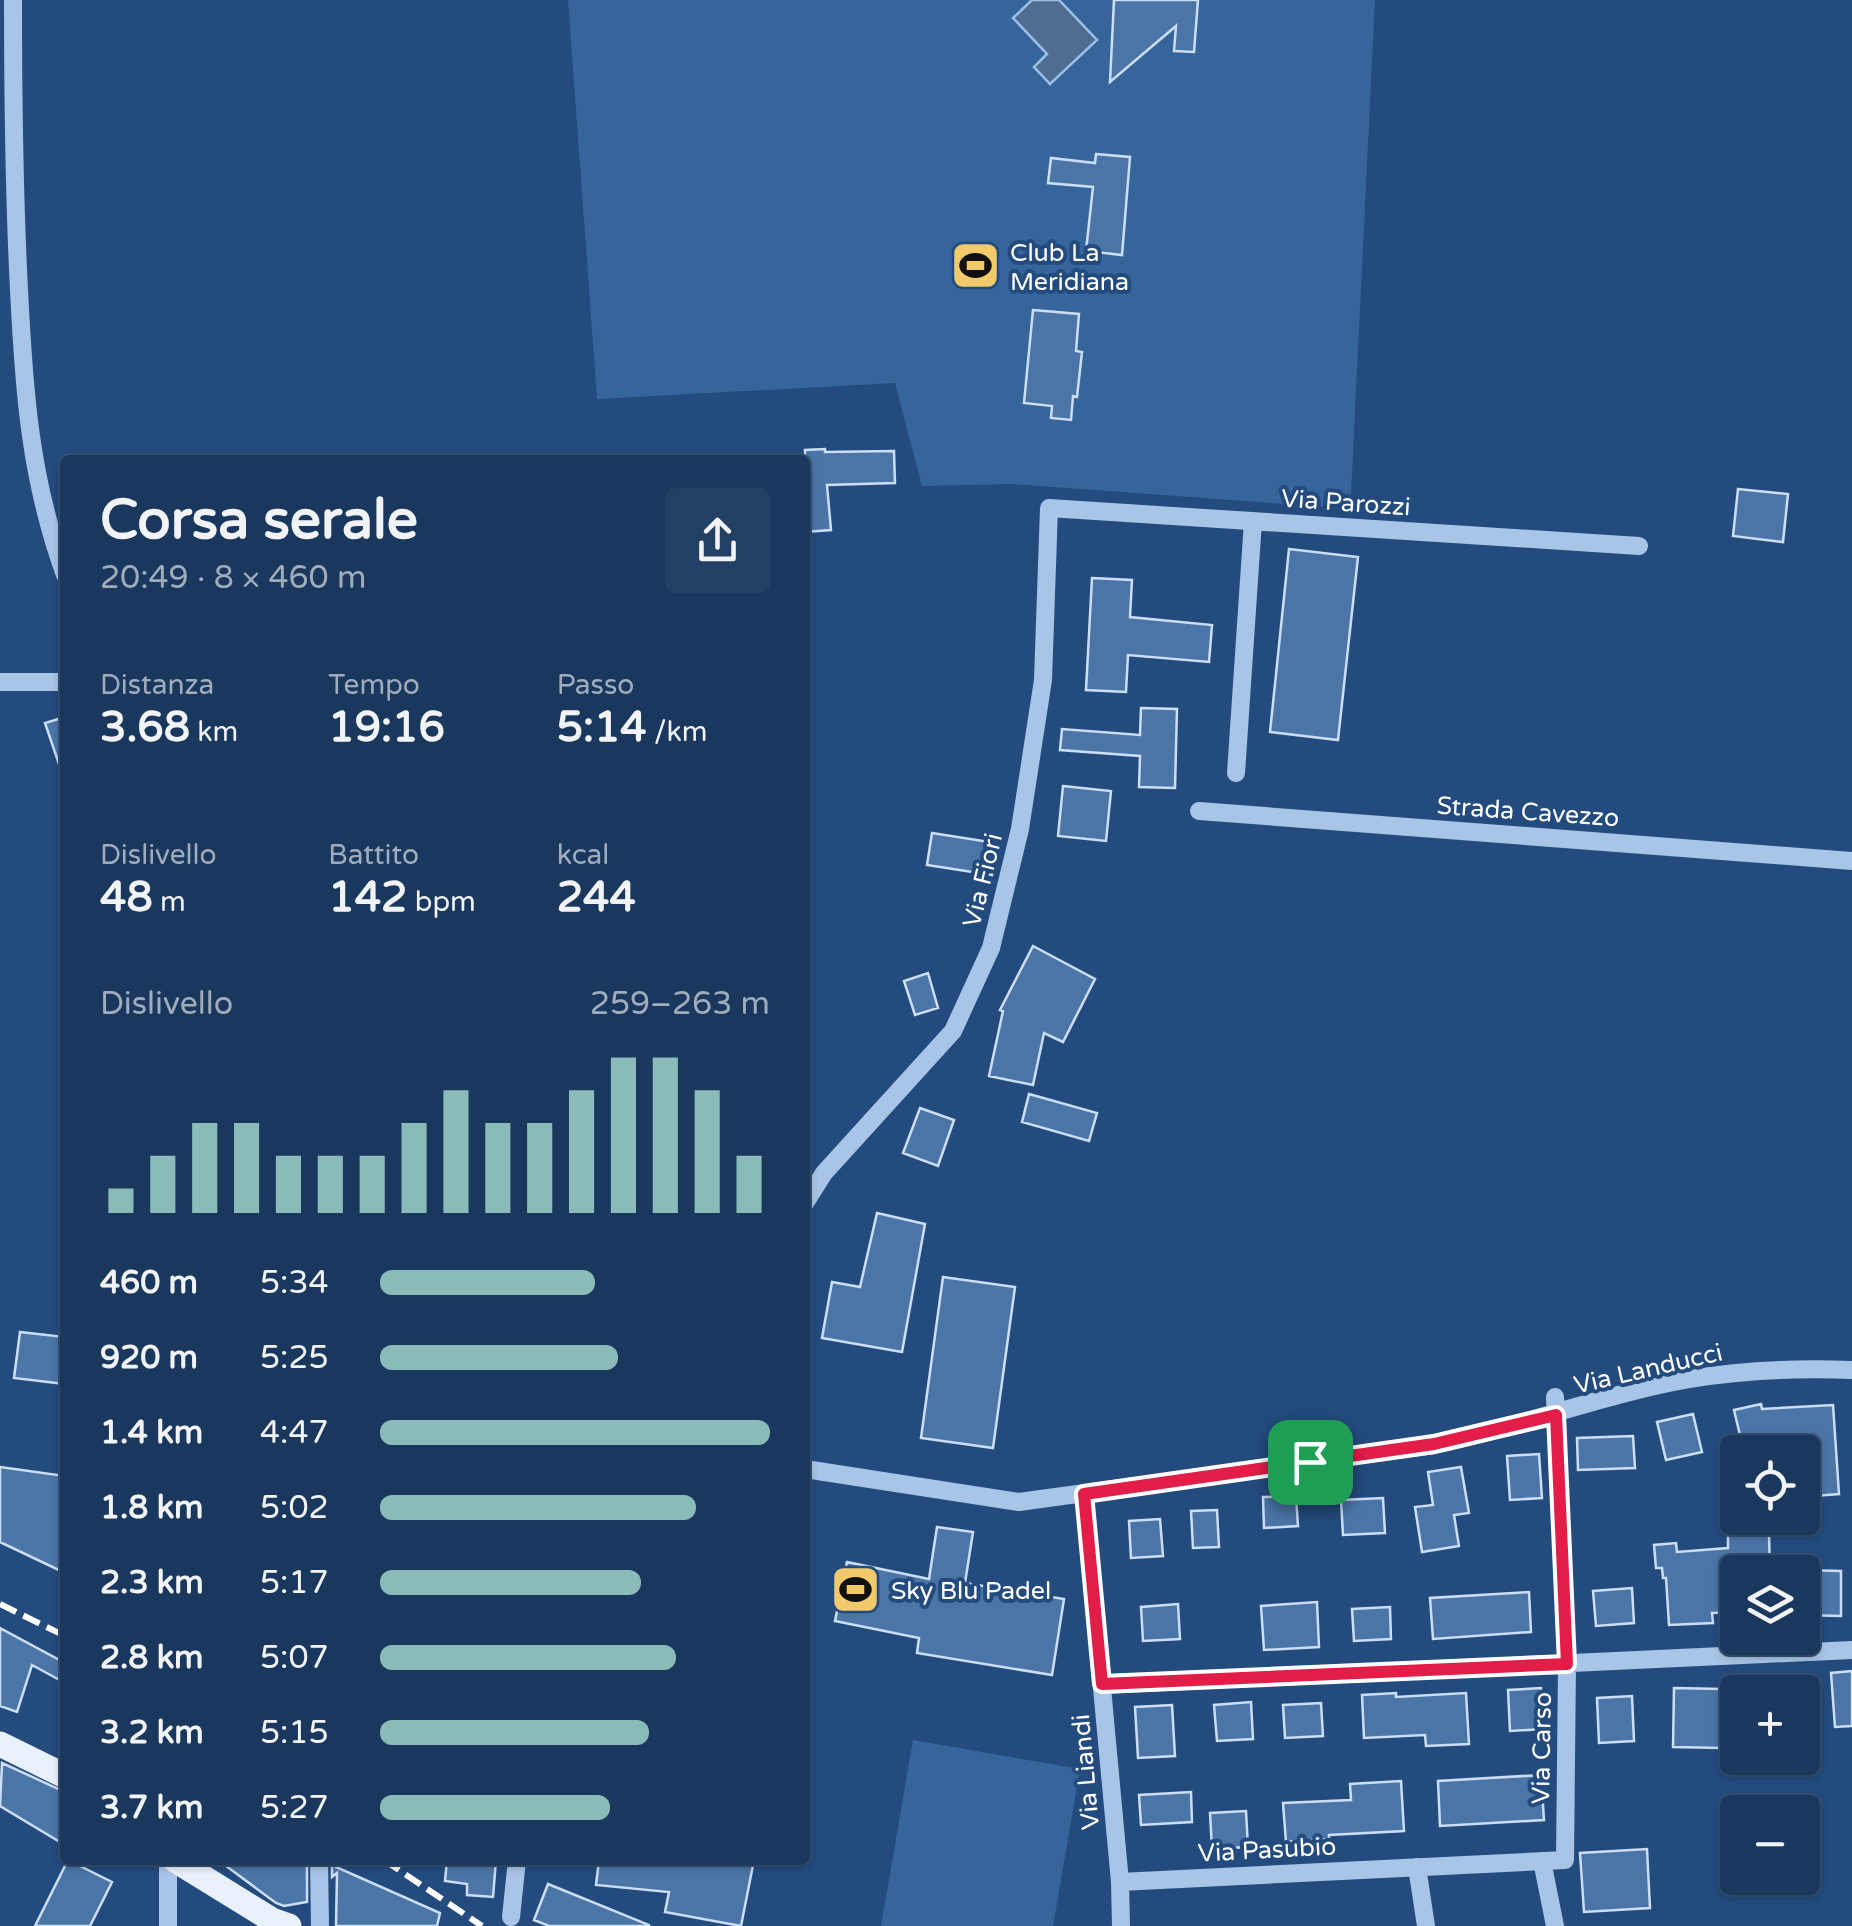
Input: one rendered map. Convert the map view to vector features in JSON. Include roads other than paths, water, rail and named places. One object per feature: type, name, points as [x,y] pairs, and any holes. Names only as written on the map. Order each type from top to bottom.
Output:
[{"type":"main road","points":[[0,1744],[60,1774]]},
{"type":"main road","points":[[180,1865],[234,1898],[292,1926],[307,1926]]},
{"type":"main road","points":[[234,1898],[262,1926]]},
{"type":"street","points":[[13,0],[14,181],[28,434],[60,558]]},
{"type":"street","name":"Via Parozzi","points":[[1050,508],[1639,546]]},
{"type":"street","name":"Via Fiori","points":[[810,1195],[824,1173],[953,1031],[991,948],[1020,829],[1043,680],[1050,508]]},
{"type":"street","points":[[1236,773],[1252,521]]},
{"type":"street","points":[[0,682],[60,682]]},
{"type":"street","name":"Strada Cavezzo","points":[[1199,811],[1852,861]]},
{"type":"street","name":"Via Landucci","points":[[810,1471],[1019,1502],[1434,1444],[1555,1406],[1722,1374],[1805,1368],[1852,1370]]},
{"type":"street","name":"Via Carso","points":[[1555,1406],[1567,1664],[1564,1860]]},
{"type":"street","name":"Via Liandi","points":[[1084,1494],[1121,1926]]},
{"type":"street","points":[[1102,1684],[1852,1650]]},
{"type":"street","points":[[1542,1860],[1554,1926]]},
{"type":"street","name":"Via Pasubio","points":[[1120,1882],[1564,1860]]},
{"type":"street","points":[[168,1926],[172,1865]]},
{"type":"street","points":[[320,1865],[320,1926]]},
{"type":"street","points":[[511,1917],[516,1865]]},
{"type":"street","points":[[1417,1867],[1426,1926]]},
{"type":"street","points":[[292,1926],[310,1914],[319,1901]]},
{"type":"railway","points":[[0,1604],[60,1634]]},
{"type":"railway","points":[[391,1865],[482,1926]]},
{"type":"place","name":"Club La Meridiana","points":[[975,266]]},
{"type":"place","name":"Sky Blu Padel","points":[[856,1590]]}]
